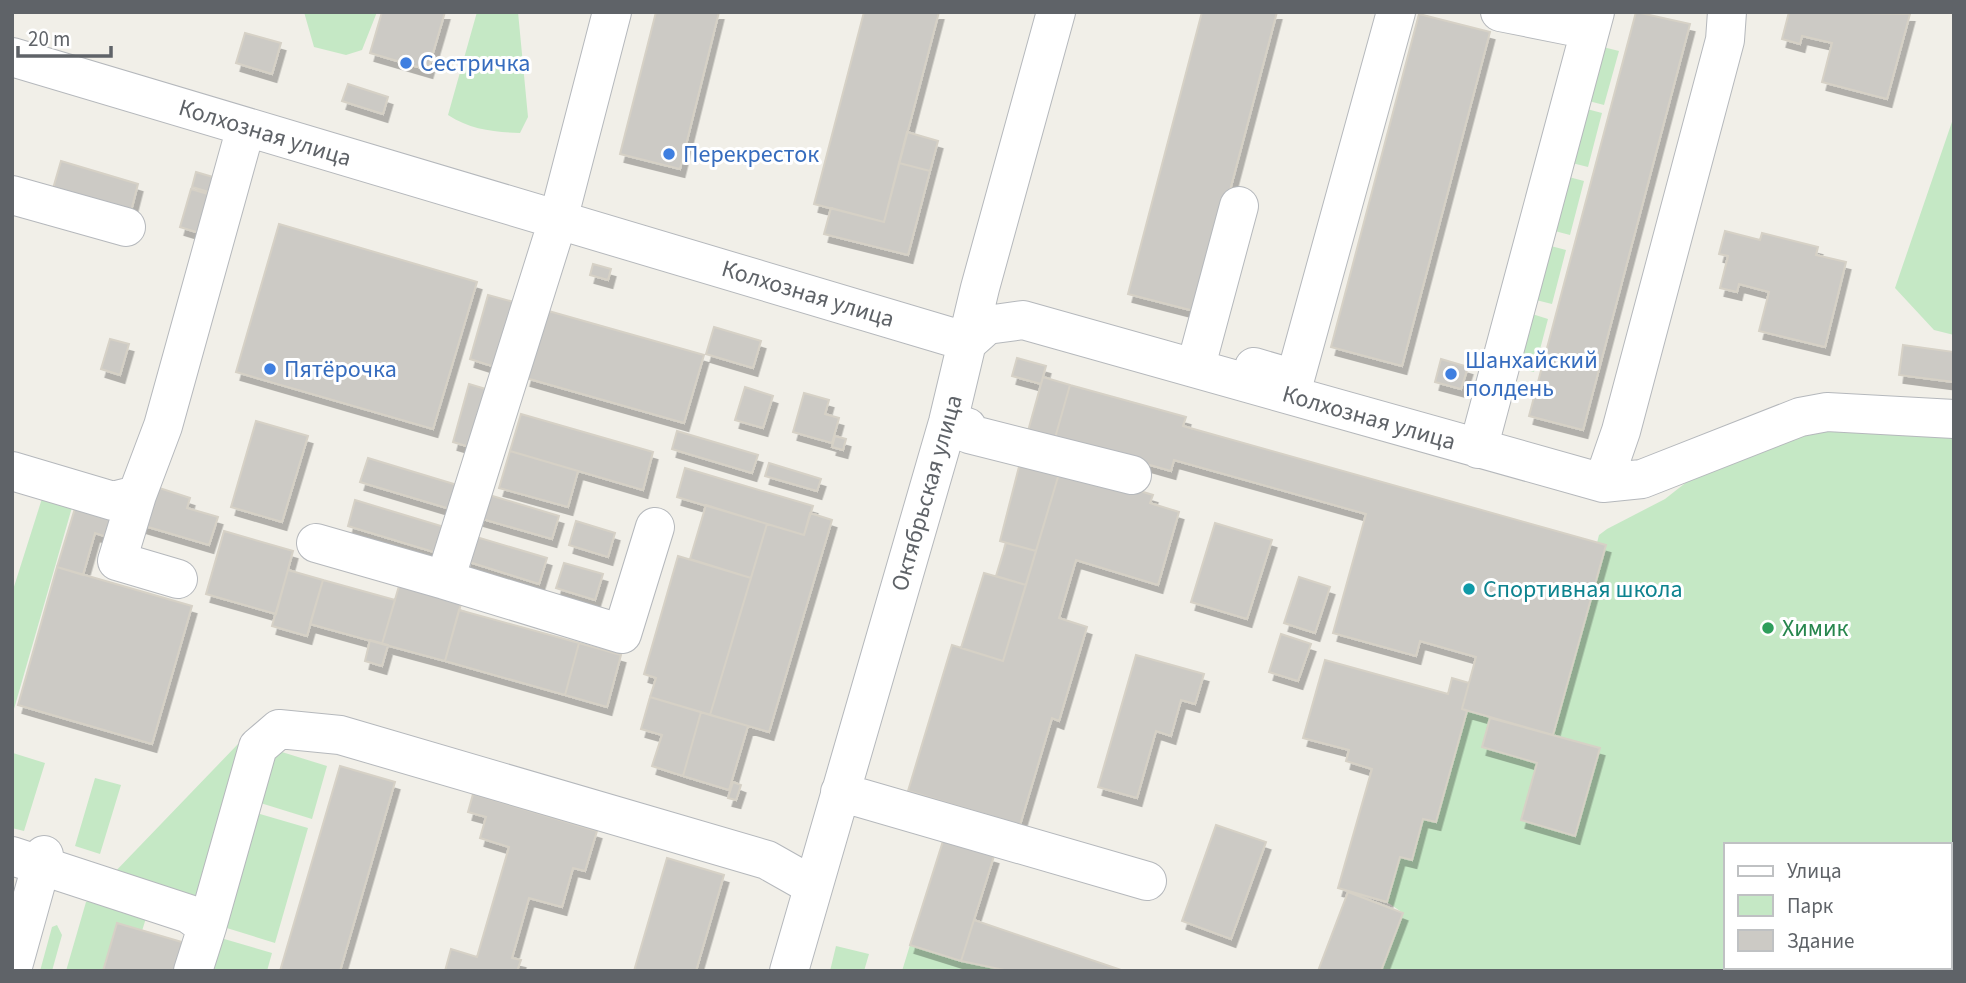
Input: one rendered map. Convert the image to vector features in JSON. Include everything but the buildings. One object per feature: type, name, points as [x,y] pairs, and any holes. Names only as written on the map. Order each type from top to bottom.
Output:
[{"type":"street","points":[[445,580],[558,220],[612,12]]},
{"type":"street","name":"Октябрьская улица","points":[[789,971],[948,422],[980,288],[1056,12]]},
{"type":"street","points":[[1295,380],[1396,12]]},
{"type":"street","points":[[980,288],[1200,351],[1481,440],[1593,21],[1500,12]]},
{"type":"street","points":[[1727,12],[1725,40],[1621,431],[1603,483],[1642,479],[1809,415],[1827,412],[1954,419]]},
{"type":"street","name":"Колхозная улица","points":[[12,57],[968,342],[987,326],[1023,320],[1481,440],[1603,483]]},
{"type":"street","points":[[178,579],[117,561],[137,495],[163,426],[246,127]]},
{"type":"street","points":[[12,195],[126,227]]},
{"type":"street","points":[[1200,351],[1239,206]]},
{"type":"street","points":[[948,422],[967,427],[969,434],[1132,475]]},
{"type":"street","points":[[12,471],[113,500],[137,495]]},
{"type":"street","points":[[316,542],[622,634],[655,527]]},
{"type":"street","points":[[193,971],[258,747],[278,729],[340,735],[754,856],[767,860],[813,886]]},
{"type":"street","points":[[840,792],[1147,881]]},
{"type":"street","points":[[12,970],[32,859],[189,914],[207,927]]},
{"type":"green space","points":[[304,12],[377,12],[362,50],[346,55],[314,47]]},
{"type":"green space","points":[[477,12],[518,12],[528,117],[520,133],[483,129],[448,115]]},
{"type":"green space","points":[[1599,46],[1619,51],[1604,105],[1585,100]]},
{"type":"green space","points":[[1583,108],[1602,113],[1588,167],[1568,162]]},
{"type":"green space","points":[[1954,116],[1954,335],[1934,330],[1895,288]]},
{"type":"green space","points":[[1565,176],[1584,181],[1570,235],[1551,230]]},
{"type":"green space","points":[[1547,245],[1566,250],[1552,304],[1532,299]]},
{"type":"green space","points":[[1529,313],[1548,319],[1534,372],[1514,367]]},
{"type":"green space","name":"Химик","points":[[1809,424],[1954,431],[1954,971],[1381,971],[1403,913],[1387,902],[1400,857],[1412,860],[1423,819],[1436,822],[1467,711],[1490,718],[1482,747],[1537,763],[1521,820],[1575,836],[1600,749],[1553,735],[1606,546],[1597,543],[1599,535],[1665,499],[1693,477]]},
{"type":"green space","points":[[45,489],[75,497],[12,716],[12,593]]},
{"type":"green space","points":[[238,744],[250,748],[202,899],[111,876]]},
{"type":"green space","points":[[269,748],[327,766],[312,819],[254,801]]},
{"type":"green space","points":[[13,753],[45,763],[24,831],[12,828]]},
{"type":"green space","points":[[95,778],[121,785],[100,854],[75,846]]},
{"type":"green space","points":[[250,811],[308,828],[275,943],[217,925]]},
{"type":"green space","points":[[97,896],[146,918],[142,931],[117,924],[103,971],[66,971],[86,902]]},
{"type":"green space","points":[[57,925],[62,935],[52,971],[40,971],[52,927]]},
{"type":"green space","points":[[214,936],[272,953],[267,971],[203,971]]},
{"type":"green space","points":[[910,945],[1009,971],[902,971]]},
{"type":"green space","points":[[836,946],[869,954],[864,971],[830,971]]},
{"type":"place","name":"Сестричка","points":[[406,63]]},
{"type":"place","name":"Перекресток","points":[[669,154]]},
{"type":"place","name":"Пятёрочка","points":[[270,369]]},
{"type":"place","name":"Шанхайский полдень","points":[[1451,374]]},
{"type":"place","name":"Спортивная школа","points":[[1469,589]]},
{"type":"place","name":"Химик","points":[[1768,628]]}]
